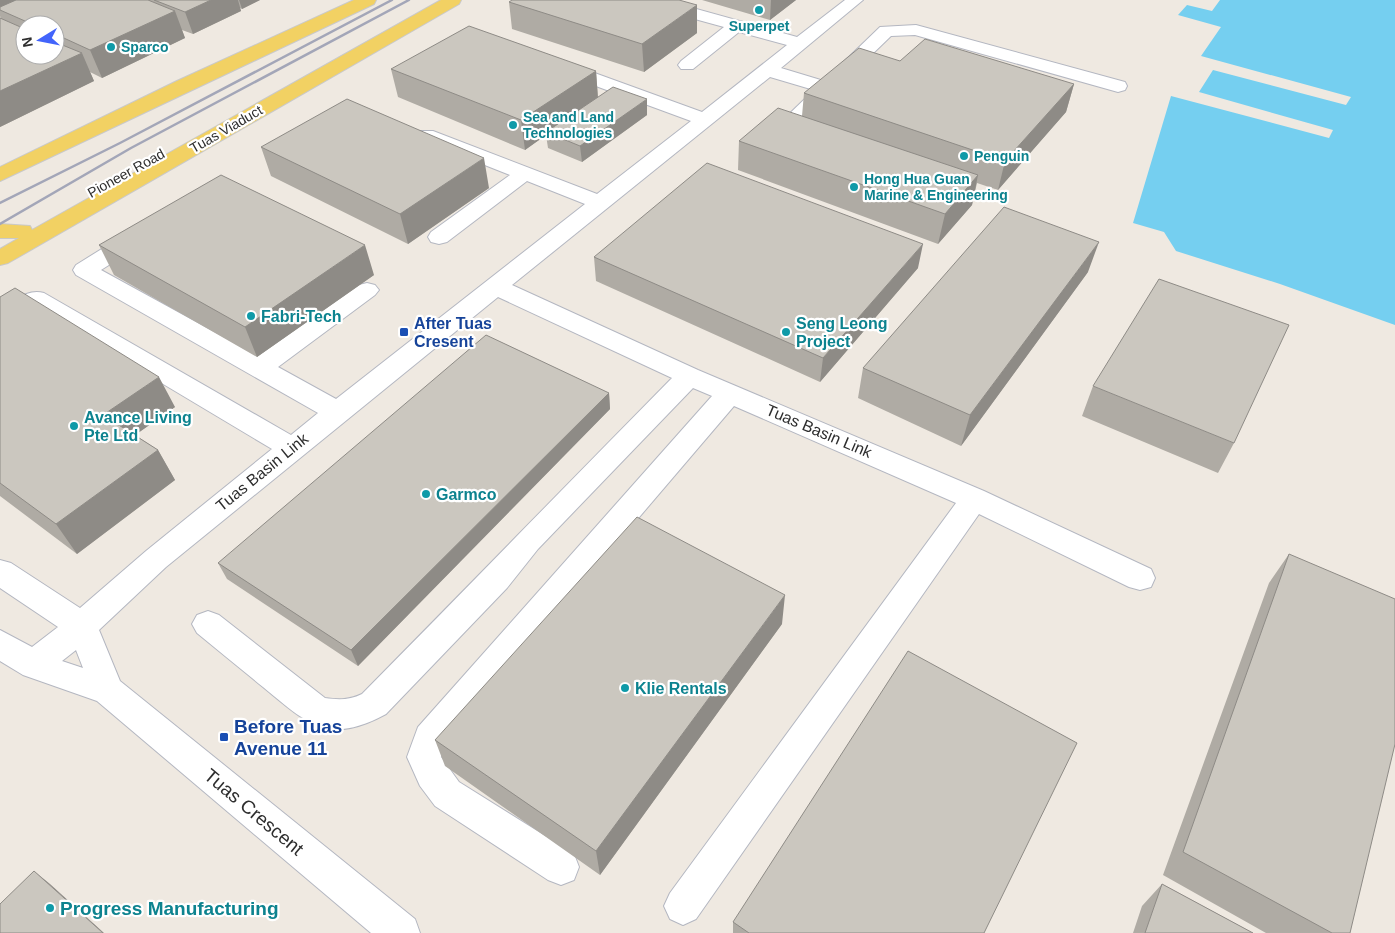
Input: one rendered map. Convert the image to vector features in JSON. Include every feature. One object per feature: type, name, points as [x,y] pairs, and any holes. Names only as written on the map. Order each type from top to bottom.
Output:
[{"type":"main road","points":[[0,176],[184,85],[368,0]]},
{"type":"main road","name":"Pioneer Road","points":[[0,244],[436,0]]},
{"type":"main road","name":"Tuas Viaduct","points":[[0,258],[453,0]]},
{"type":"main road","points":[[0,231],[22,231]]},
{"type":"street","points":[[646,0],[800,44]]},
{"type":"street","points":[[681,0],[764,27]]},
{"type":"street","name":"Tuas Basin Link","points":[[34,665],[82,626],[156,559],[292,448],[497,287],[855,0]]},
{"type":"street","points":[[686,65],[736,26]]},
{"type":"street","points":[[793,120],[886,31],[916,30],[1118,86]]},
{"type":"street","points":[[541,59],[706,118]]},
{"type":"street","points":[[768,70],[827,88]]},
{"type":"street","points":[[409,128],[602,203]]},
{"type":"street","points":[[440,238],[525,173]]},
{"type":"street","points":[[153,227],[84,270],[338,412]]},
{"type":"street","name":"Tuas Basin Link","points":[[497,287],[690,376],[974,499],[1140,578]]},
{"type":"street","points":[[259,368],[367,290]]},
{"type":"street","points":[[0,319],[36,298],[292,448]]},
{"type":"street","points":[[208,624],[317,710],[336,715],[356,714],[374,704],[496,579],[528,541],[690,376]]},
{"type":"street","points":[[561,867],[447,794],[432,775],[424,757],[430,738],[730,393]]},
{"type":"street","points":[[683,906],[974,499]]},
{"type":"street","points":[[0,572],[82,626]]},
{"type":"street","name":"Tuas Crescent","points":[[82,626],[108,691]]},
{"type":"street","name":"Tuas Crescent","points":[[0,644],[34,665],[108,691],[401,933]]},
{"type":"water","points":[[1220,0],[1395,0],[1395,325],[1280,284],[1176,251],[1164,232],[1133,223],[1171,96],[1329,138],[1333,130],[1199,92],[1213,70],[1346,105],[1351,97],[1201,56],[1221,27],[1178,15],[1187,5],[1212,11]]},
{"type":"building","points":[[16,0],[148,0],[175,11],[90,50],[65,39],[65,15],[15,15],[15,17],[0,10],[0,7]]},
{"type":"building","points":[[154,0],[211,0],[185,12]]},
{"type":"building","points":[[512,0],[679,0],[697,5],[642,44],[509,2]]},
{"type":"building","points":[[0,18],[15,25],[15,65],[56,65],[0,91]]},
{"type":"building","points":[[469,26],[596,71],[521,120],[391,69]]},
{"type":"building","points":[[925,39],[1074,84],[1005,161],[804,93],[859,48],[900,61]]},
{"type":"building","points":[[65,46],[82,53],[65,61]]},
{"type":"building","points":[[613,87],[647,99],[580,146],[546,132]]},
{"type":"building","points":[[347,99],[484,158],[400,214],[261,147]]},
{"type":"building","points":[[778,108],[978,175],[945,214],[739,141]]},
{"type":"building","name":"Seng Leong Project","points":[[707,163],[923,244],[823,358],[594,257]]},
{"type":"building","name":"Fabri-Tech","points":[[221,175],[365,245],[245,327],[99,245]]},
{"type":"building","points":[[1004,207],[1099,242],[970,415],[863,368]]},
{"type":"building","points":[[1159,279],[1289,325],[1234,443],[1093,386]]},
{"type":"building","name":"Avance Living Pte Ltd","points":[[15,288],[159,377],[103,415],[158,450],[56,524],[0,483],[0,297]]},
{"type":"building","name":"Garmco","points":[[486,335],[609,393],[351,650],[218,563]]},
{"type":"building","name":"Klie Rentals","points":[[637,517],[785,595],[596,851],[435,740]]},
{"type":"building","points":[[1289,554],[1395,599],[1395,744],[1350,933],[1332,933],[1183,852]]},
{"type":"building","points":[[908,651],[1077,743],[984,933],[749,933],[733,922]]},
{"type":"building","name":"Progress Manufacturing","points":[[34,871],[103,933],[0,933],[0,904]]},
{"type":"building","points":[[1162,884],[1253,933],[1145,933]]},
{"type":"railway","points":[[0,203],[120,143],[392,0]]},
{"type":"railway","points":[[0,224],[131,148],[409,0]]},
{"type":"place","name":"Superpet","points":[[759,10]]},
{"type":"place","name":"Sparco","points":[[111,47]]},
{"type":"place","name":"Sea and Land Technologies","points":[[513,125]]},
{"type":"place","name":"Penguin","points":[[964,156]]},
{"type":"place","name":"Hong Hua Guan Marine & Engineering","points":[[854,187]]},
{"type":"place","name":"Fabri-Tech","points":[[251,316]]},
{"type":"place","name":"After Tuas Cresent","points":[[404,332]]},
{"type":"place","name":"Seng Leong Project","points":[[786,332]]},
{"type":"place","name":"Avance Living Pte Ltd","points":[[74,426]]},
{"type":"place","name":"Garmco","points":[[426,494]]},
{"type":"place","name":"Klie Rentals","points":[[625,688]]},
{"type":"place","name":"Before Tuas Avenue 11","points":[[224,737]]},
{"type":"place","name":"Progress Manufacturing","points":[[50,908]]}]
